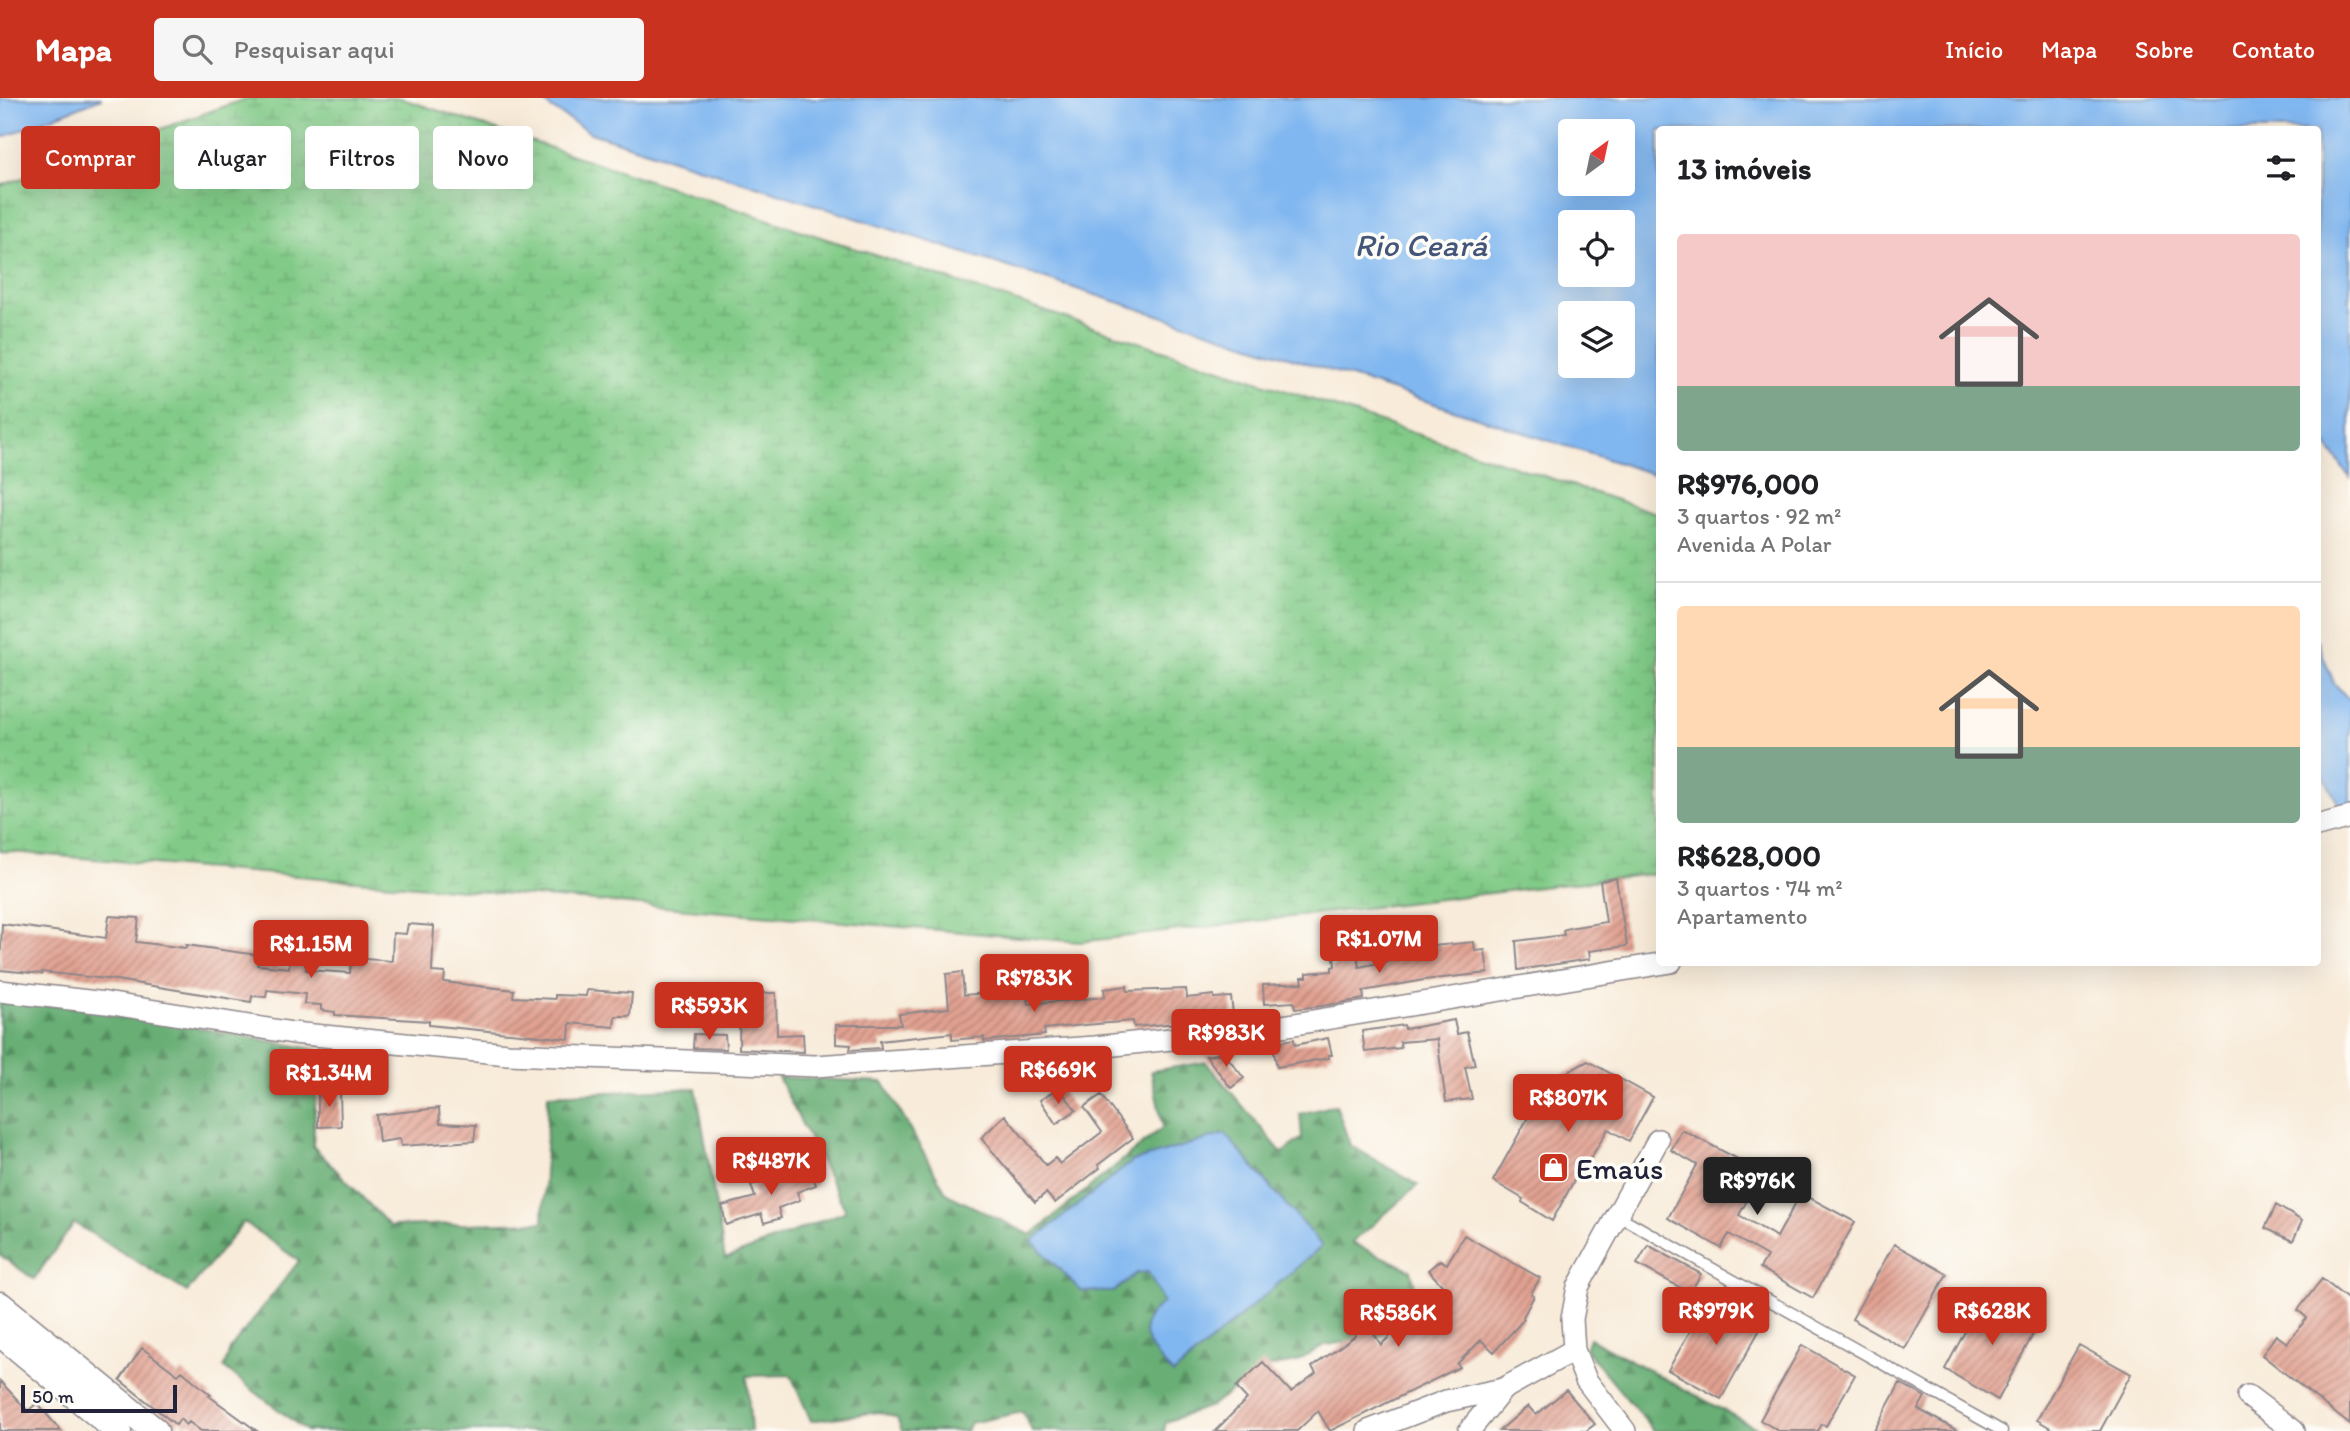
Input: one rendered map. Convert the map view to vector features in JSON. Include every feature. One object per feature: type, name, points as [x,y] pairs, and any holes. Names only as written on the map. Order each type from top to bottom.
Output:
[{"type":"street","points":[[2321,825],[2350,817]]},
{"type":"street","points":[[0,991],[106,1003],[293,1033],[508,1054],[815,1066],[1095,1047],[1258,1030],[1656,964]]},
{"type":"street","points":[[1625,1431],[1586,1380],[1574,1350],[1572,1319],[1578,1287],[1658,1140]]},
{"type":"street","points":[[2,1318],[117,1425],[155,1431]]},
{"type":"street","points":[[1368,1431],[1446,1401],[1503,1389],[1574,1350]]},
{"type":"street","points":[[1469,1431],[1503,1389]]},
{"type":"street","points":[[2248,1396],[2294,1431]]},
{"type":"lane","points":[[1617,1215],[2003,1431]]},
{"type":"green space","points":[[248,98],[400,98],[485,126],[433,126],[433,189],[533,189],[533,142],[1656,513],[1656,873],[1080,942],[0,851],[0,186],[21,179],[21,189],[160,189],[160,129]]},
{"type":"green space","points":[[0,1002],[88,1007],[318,1050],[313,1146],[390,1226],[543,1222],[548,1095],[696,1088],[725,1259],[846,1211],[778,1077],[883,1082],[947,1194],[1031,1235],[1163,1127],[1151,1071],[1206,1062],[1282,1153],[1302,1138],[1300,1114],[1336,1105],[1350,1145],[1418,1185],[1352,1243],[1411,1270],[1420,1308],[1373,1339],[1325,1345],[1296,1362],[1261,1368],[1213,1405],[1166,1422],[1164,1431],[1032,1431],[1023,1412],[970,1423],[966,1431],[902,1431],[897,1418],[879,1412],[811,1421],[791,1375],[747,1376],[751,1431],[306,1431],[224,1368],[230,1349],[299,1261],[244,1222],[187,1292],[74,1223],[34,1279],[0,1255]]},
{"type":"green space","points":[[1589,1338],[1762,1431],[1654,1431],[1585,1349]]},
{"type":"water","points":[[0,98],[102,98],[31,126],[21,126],[21,130],[0,138]]},
{"type":"water","name":"Rio Ceará","points":[[540,98],[2350,98],[2350,478],[2321,437],[2321,126],[1656,126],[1656,475],[591,133]]},
{"type":"water","points":[[2321,650],[2334,683],[2350,701],[2350,805],[2341,809],[2321,772]]},
{"type":"water","points":[[1225,1134],[1322,1246],[1173,1374],[1147,1341],[1145,1334],[1148,1318],[1163,1302],[1148,1272],[1137,1273],[1113,1292],[1081,1291],[1032,1241],[1133,1161]]},
{"type":"building","points":[[1616,878],[1627,946],[1589,951],[1590,959],[1518,970],[1516,941],[1564,935],[1563,930],[1569,928],[1606,922],[1600,881]]},
{"type":"building","points":[[109,916],[139,918],[136,942],[186,948],[186,945],[258,955],[257,965],[289,968],[290,958],[306,959],[306,970],[350,973],[351,958],[392,961],[393,933],[406,934],[408,924],[434,926],[432,972],[445,973],[444,982],[514,990],[513,997],[555,999],[555,995],[586,996],[587,990],[632,993],[630,1016],[615,1016],[614,1027],[570,1023],[569,1039],[429,1025],[429,1021],[335,1015],[335,1012],[321,1010],[321,1005],[304,1004],[305,994],[267,990],[266,997],[252,996],[251,1002],[116,980],[0,970],[2,924],[106,938]]},
{"type":"building","points":[[1422,941],[1423,947],[1474,942],[1475,951],[1485,950],[1488,973],[1424,980],[1363,991],[1364,999],[1322,1006],[1295,1009],[1294,1002],[1264,1004],[1263,985],[1303,983],[1302,977],[1307,977],[1307,973],[1332,971],[1335,966],[1334,957],[1357,954],[1359,967],[1407,957],[1406,942]]},
{"type":"building","points":[[1024,970],[1028,1004],[1105,997],[1104,989],[1127,986],[1127,991],[1186,989],[1187,998],[1214,995],[1214,998],[1231,997],[1233,1014],[1230,1014],[1230,1017],[1187,1018],[1188,1022],[1134,1027],[1133,1021],[1044,1029],[1045,1035],[984,1041],[984,1037],[952,1040],[952,1033],[880,1041],[881,1048],[850,1050],[851,1045],[836,1044],[836,1025],[901,1025],[899,1014],[949,1008],[946,974],[962,972],[964,995],[1009,991],[1006,971]]},
{"type":"building","points":[[740,993],[776,993],[777,1035],[803,1034],[804,1052],[739,1049]]},
{"type":"building","points":[[1454,1020],[1457,1034],[1467,1032],[1475,1065],[1465,1067],[1472,1099],[1446,1102],[1437,1039],[1400,1042],[1401,1048],[1365,1052],[1362,1031],[1404,1025],[1405,1029]]},
{"type":"building","points":[[694,1034],[725,1035],[726,1049],[693,1048]]},
{"type":"building","points":[[1328,1038],[1332,1055],[1328,1055],[1329,1058],[1277,1067],[1272,1043],[1294,1039],[1295,1045]]},
{"type":"building","points":[[1224,1053],[1244,1078],[1231,1088],[1206,1056]]},
{"type":"building","points":[[1588,1061],[1653,1097],[1629,1141],[1608,1129],[1586,1166],[1583,1164],[1552,1221],[1493,1181],[1547,1083]]},
{"type":"building","points":[[1059,1088],[1076,1110],[1056,1124],[1040,1100]]},
{"type":"building","points":[[318,1092],[340,1092],[341,1126],[318,1127]]},
{"type":"building","points":[[1101,1095],[1133,1138],[1055,1203],[1046,1193],[1035,1202],[981,1138],[1005,1115],[1046,1165],[1055,1158],[1060,1164],[1102,1132],[1084,1107]]},
{"type":"building","points":[[439,1108],[440,1123],[476,1125],[474,1141],[401,1146],[400,1139],[379,1142],[376,1115]]},
{"type":"building","points":[[1682,1130],[1763,1172],[1739,1215],[1777,1237],[1801,1193],[1855,1222],[1813,1298],[1760,1268],[1767,1256],[1729,1234],[1721,1248],[1668,1218],[1697,1165],[1671,1150]]},
{"type":"building","points":[[809,1165],[816,1185],[797,1192],[800,1200],[778,1208],[781,1218],[764,1223],[761,1214],[726,1225],[722,1206],[755,1197],[751,1185]]},
{"type":"building","points":[[2276,1205],[2302,1221],[2293,1241],[2265,1228]]},
{"type":"building","points":[[1464,1235],[1540,1278],[1531,1294],[1534,1296],[1524,1319],[1494,1352],[1481,1340],[1457,1364],[1460,1367],[1330,1431],[1318,1411],[1297,1431],[1215,1431],[1247,1399],[1236,1387],[1263,1362],[1291,1392],[1316,1373],[1312,1367],[1368,1324],[1381,1345],[1397,1329],[1402,1334],[1439,1298],[1434,1294],[1442,1285],[1428,1270],[1440,1260],[1447,1264]]},
{"type":"building","points":[[1894,1244],[1947,1274],[1905,1349],[1852,1319]]},
{"type":"building","points":[[1648,1245],[1701,1274],[1690,1293],[1637,1264]]},
{"type":"building","points":[[2322,1279],[2350,1301],[2350,1425],[2262,1355],[2276,1335],[2287,1343],[2307,1318],[2298,1310]]},
{"type":"building","points":[[1985,1294],[2039,1323],[1998,1400],[1945,1369]]},
{"type":"building","points":[[1710,1296],[1763,1324],[1721,1399],[1668,1370]]},
{"type":"building","points":[[1802,1345],[1855,1375],[1826,1426],[1822,1424],[1818,1431],[1779,1431],[1760,1420]]},
{"type":"building","points":[[2079,1345],[2131,1374],[2100,1431],[2056,1431],[2037,1420]]},
{"type":"building","points":[[142,1348],[178,1375],[182,1371],[211,1395],[209,1396],[257,1431],[201,1431],[189,1422],[186,1425],[180,1419],[176,1425],[120,1380]]},
{"type":"building","points":[[0,1381],[28,1411],[37,1403],[61,1431],[0,1431]]},
{"type":"building","points":[[1900,1383],[1925,1397],[1918,1409],[1958,1431],[1874,1431]]},
{"type":"building","points":[[1566,1390],[1595,1424],[1586,1431],[1499,1431],[1528,1406],[1536,1415]]},
{"type":"place","name":"Emaús","points":[[1553,1168]]}]
